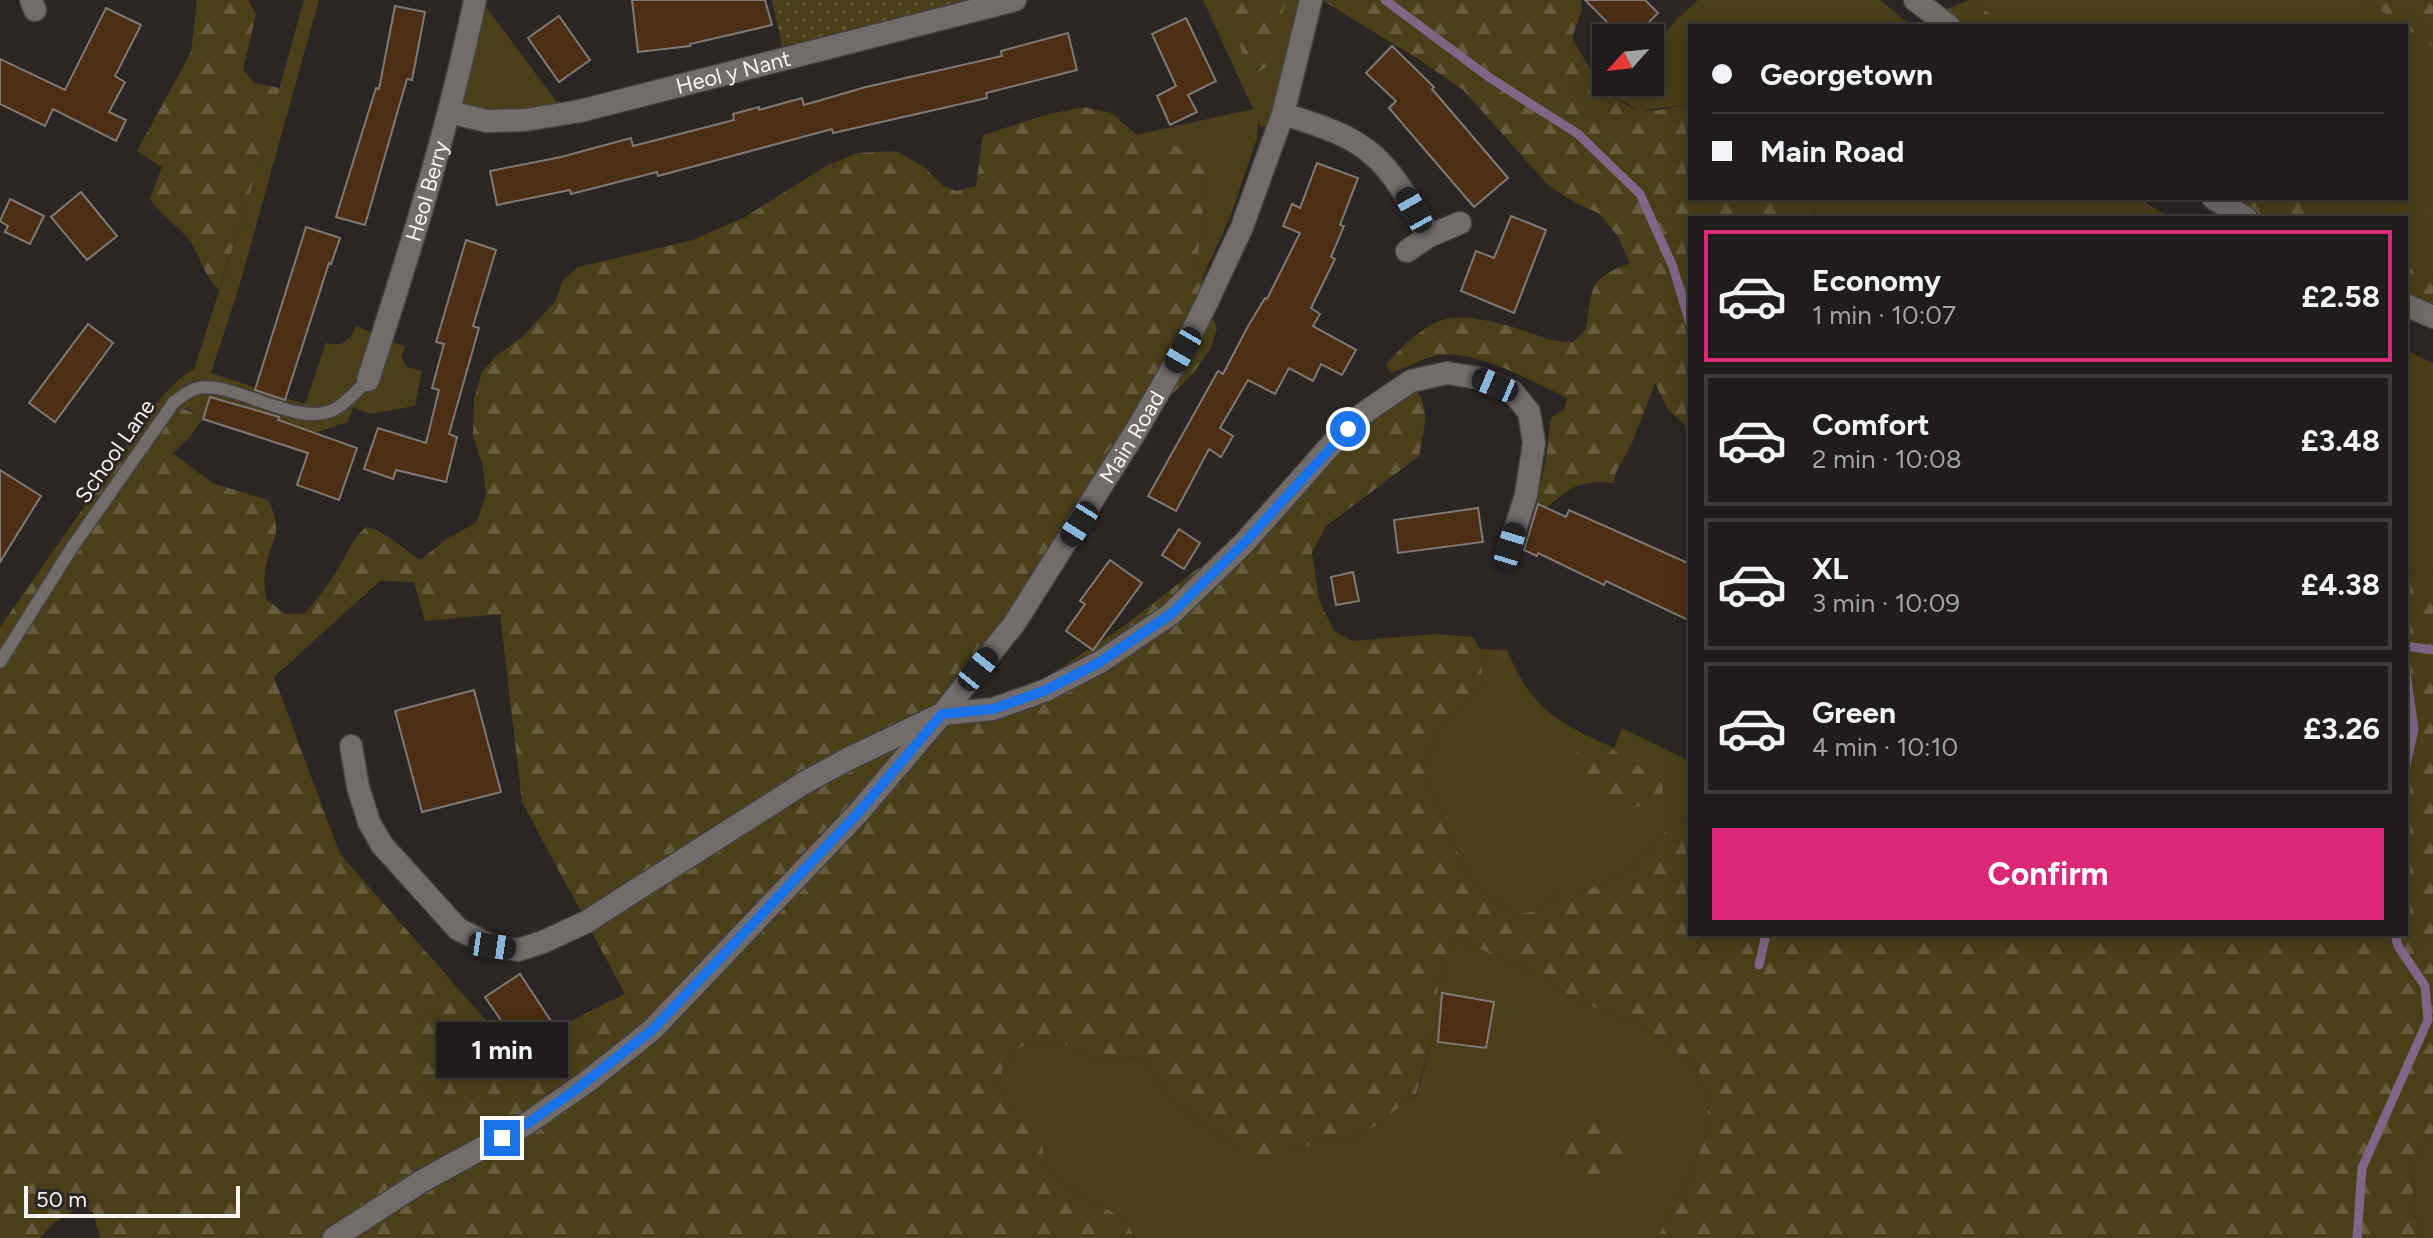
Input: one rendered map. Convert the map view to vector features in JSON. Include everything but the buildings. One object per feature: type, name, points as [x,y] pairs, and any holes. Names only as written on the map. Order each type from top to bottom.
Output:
[{"type":"street","name":"Heol Berry","points":[[368,380],[422,212],[450,112],[475,0]]},
{"type":"street","name":"Heol y Nant","points":[[450,112],[486,121],[525,120],[580,111],[1015,0]]},
{"type":"street","name":"Main Road","points":[[334,1238],[422,1181],[528,1123],[652,1030],[858,813],[942,714],[1023,611],[1183,350],[1242,227],[1283,114],[1311,0]]},
{"type":"street","points":[[1915,0],[1946,24]]},
{"type":"street","points":[[1283,114],[1347,137],[1380,159],[1400,185],[1429,236]]},
{"type":"street","points":[[2216,200],[2243,216]]},
{"type":"street","points":[[1407,251],[1429,236],[1460,223]]},
{"type":"street","points":[[2408,306],[2433,317]]},
{"type":"street","points":[[351,746],[358,787],[369,822],[382,845],[458,929],[492,946],[518,950],[586,922],[804,783],[942,714],[993,709],[1044,691],[1100,662],[1171,614],[1245,542],[1332,444],[1364,413],[1411,381],[1447,373],[1479,378],[1512,391],[1529,412],[1534,443],[1526,495],[1510,546]]},
{"type":"lane","name":"School Lane","points":[[0,662],[71,549],[174,402],[196,388],[213,388],[296,412],[319,415],[336,409],[368,380]]},
{"type":"green space","points":[[197,0],[248,0],[256,14],[243,70],[254,83],[280,88],[219,290],[209,278],[190,241],[150,199],[162,167],[137,151],[191,52]]},
{"type":"green space","points":[[304,0],[319,0],[239,287],[211,373],[305,404],[326,343],[345,342],[356,326],[405,347],[401,357],[407,367],[422,371],[415,406],[370,414],[353,407],[348,422],[311,434],[305,454],[268,440],[274,418],[211,397],[203,419],[188,408],[143,423],[166,393],[194,369],[245,211]]},
{"type":"green space","points":[[481,0],[565,113],[450,112]]},
{"type":"green space","points":[[772,0],[1015,0],[785,59]]},
{"type":"green space","points":[[1203,0],[1311,0],[1276,134],[1258,124],[1257,138],[1230,218],[1202,278],[1198,257],[1207,174],[1136,135],[1253,109]]},
{"type":"green space","points":[[1232,0],[1287,0],[1279,21],[1283,41],[1272,63],[1258,72],[1250,69],[1242,53],[1228,6]]},
{"type":"green space","points":[[1322,0],[1581,0],[1582,9],[1572,38],[1592,70],[1592,96],[1615,96],[1629,106],[1646,111],[1688,104],[1688,200],[1786,200],[1814,216],[1688,216],[1688,430],[1669,411],[1655,383],[1614,483],[1578,486],[1547,507],[1537,502],[1551,417],[1564,410],[1567,398],[1504,368],[1453,354],[1432,356],[1391,373],[1386,365],[1425,329],[1448,319],[1482,320],[1553,340],[1573,342],[1586,329],[1592,294],[1599,280],[1630,263],[1618,237],[1600,214],[1549,186],[1463,90]]},
{"type":"green space","points":[[1698,0],[1880,0],[1910,24],[1688,24],[1688,104],[1640,111],[1614,96],[1664,96],[1664,34]]},
{"type":"green space","points":[[1972,0],[2366,0],[2400,24],[2003,24]]},
{"type":"green space","points":[[1972,0],[2003,24],[1957,24],[1941,12]]},
{"type":"green space","points":[[2366,0],[2433,0],[2433,47],[2408,29],[2408,24],[2400,24]]},
{"type":"green space","points":[[2408,29],[2433,47],[2433,275],[2429,277],[2408,268],[2408,216],[2315,216],[2298,200],[2408,200]]},
{"type":"green space","points":[[1084,107],[1112,113],[1136,135],[1194,151],[1207,174],[1198,257],[1207,302],[1217,328],[1211,348],[1193,373],[1136,431],[944,712],[995,700],[1050,675],[1124,626],[1196,570],[1223,556],[1411,381],[1422,401],[1425,417],[1419,456],[1326,526],[1312,552],[1319,600],[1334,631],[1353,641],[1436,634],[1473,637],[1480,649],[1483,684],[1436,734],[1425,773],[1465,871],[1490,899],[1518,914],[1536,911],[1561,893],[1581,893],[1628,871],[1674,823],[1688,820],[1688,936],[2408,936],[2408,571],[2426,576],[2433,574],[2433,1134],[2414,1157],[2413,1205],[2420,1238],[1657,1238],[1687,1182],[1704,1140],[1709,1104],[1699,1070],[1647,1027],[1577,1001],[1543,976],[1453,938],[1438,986],[1436,1022],[1416,1095],[1381,1123],[1350,1139],[1331,1137],[1289,1153],[1263,1157],[1238,1149],[1188,1114],[1164,1091],[1141,1056],[1093,1058],[1066,1045],[1036,1040],[1018,1049],[1004,1062],[999,1084],[1007,1105],[1043,1148],[1043,1165],[1073,1191],[1127,1220],[1134,1238],[100,1238],[93,1212],[78,1208],[55,1222],[40,1238],[0,1238],[0,627],[143,423],[173,409],[187,410],[203,419],[173,453],[212,483],[268,500],[276,530],[265,573],[266,599],[285,614],[304,614],[366,527],[388,536],[420,560],[448,538],[476,523],[486,496],[483,467],[473,436],[474,399],[482,372],[496,356],[521,338],[555,302],[563,280],[578,267],[693,240],[745,217],[826,166],[857,153],[896,151],[924,167],[944,186],[956,191],[976,186],[983,135],[1049,114]],"holes":[[[380,581],[414,582],[425,621],[500,614],[522,802],[625,994],[512,1050],[340,854],[274,677]]]},
{"type":"green space","points":[[1786,200],[2140,200],[2168,216],[1814,216]]},
{"type":"green space","points":[[2224,200],[2298,200],[2315,216],[2252,216]]},
{"type":"green space","points":[[2408,268],[2429,277],[2433,275],[2433,309],[2408,299]]},
{"type":"green space","points":[[2408,351],[2433,363],[2433,574],[2426,576],[2408,571]]},
{"type":"green space","points":[[1480,649],[1507,650],[1526,687],[1548,712],[1562,721],[1614,748],[1622,728],[1688,760],[1688,820],[1674,823],[1628,871],[1581,893],[1561,893],[1536,911],[1518,914],[1490,899],[1465,871],[1425,773],[1436,734],[1483,684]]},
{"type":"green space","points":[[1591,738],[1661,777],[1663,792],[1644,806],[1621,807],[1603,788],[1580,777],[1575,770],[1575,755]]},
{"type":"green space","points":[[1453,938],[1543,976],[1577,1001],[1647,1027],[1699,1070],[1709,1104],[1704,1140],[1687,1182],[1657,1238],[1134,1238],[1127,1220],[1073,1191],[1043,1165],[1023,1126],[1007,1105],[999,1084],[1004,1062],[1018,1049],[1036,1040],[1066,1045],[1093,1058],[1141,1056],[1164,1091],[1188,1114],[1238,1149],[1289,1153],[1331,1137],[1350,1139],[1381,1123],[1417,1095],[1436,1022],[1438,986]]},
{"type":"green space","points":[[1594,1112],[1615,1122],[1623,1152],[1615,1168],[1591,1178],[1569,1170],[1555,1145],[1567,1123]]},
{"type":"green space","points":[[2433,1134],[2433,1238],[2420,1238],[2413,1205],[2414,1157]]},
{"type":"waterway","points":[[1385,0],[1490,78],[1578,134],[1640,194],[1673,267],[1688,317]]},
{"type":"waterway","points":[[2408,646],[2433,650]]},
{"type":"waterway","points":[[2408,687],[2414,729],[2408,756]]},
{"type":"waterway","points":[[1759,965],[1766,936]]},
{"type":"waterway","points":[[2357,1238],[2362,1168],[2428,1020],[2425,986],[2398,946],[2396,936]]},
{"type":"route","points":[[502,1138],[574,1091],[652,1030],[858,813],[942,714],[993,709],[1044,691],[1100,662],[1171,614],[1245,542],[1348,429]]}]
